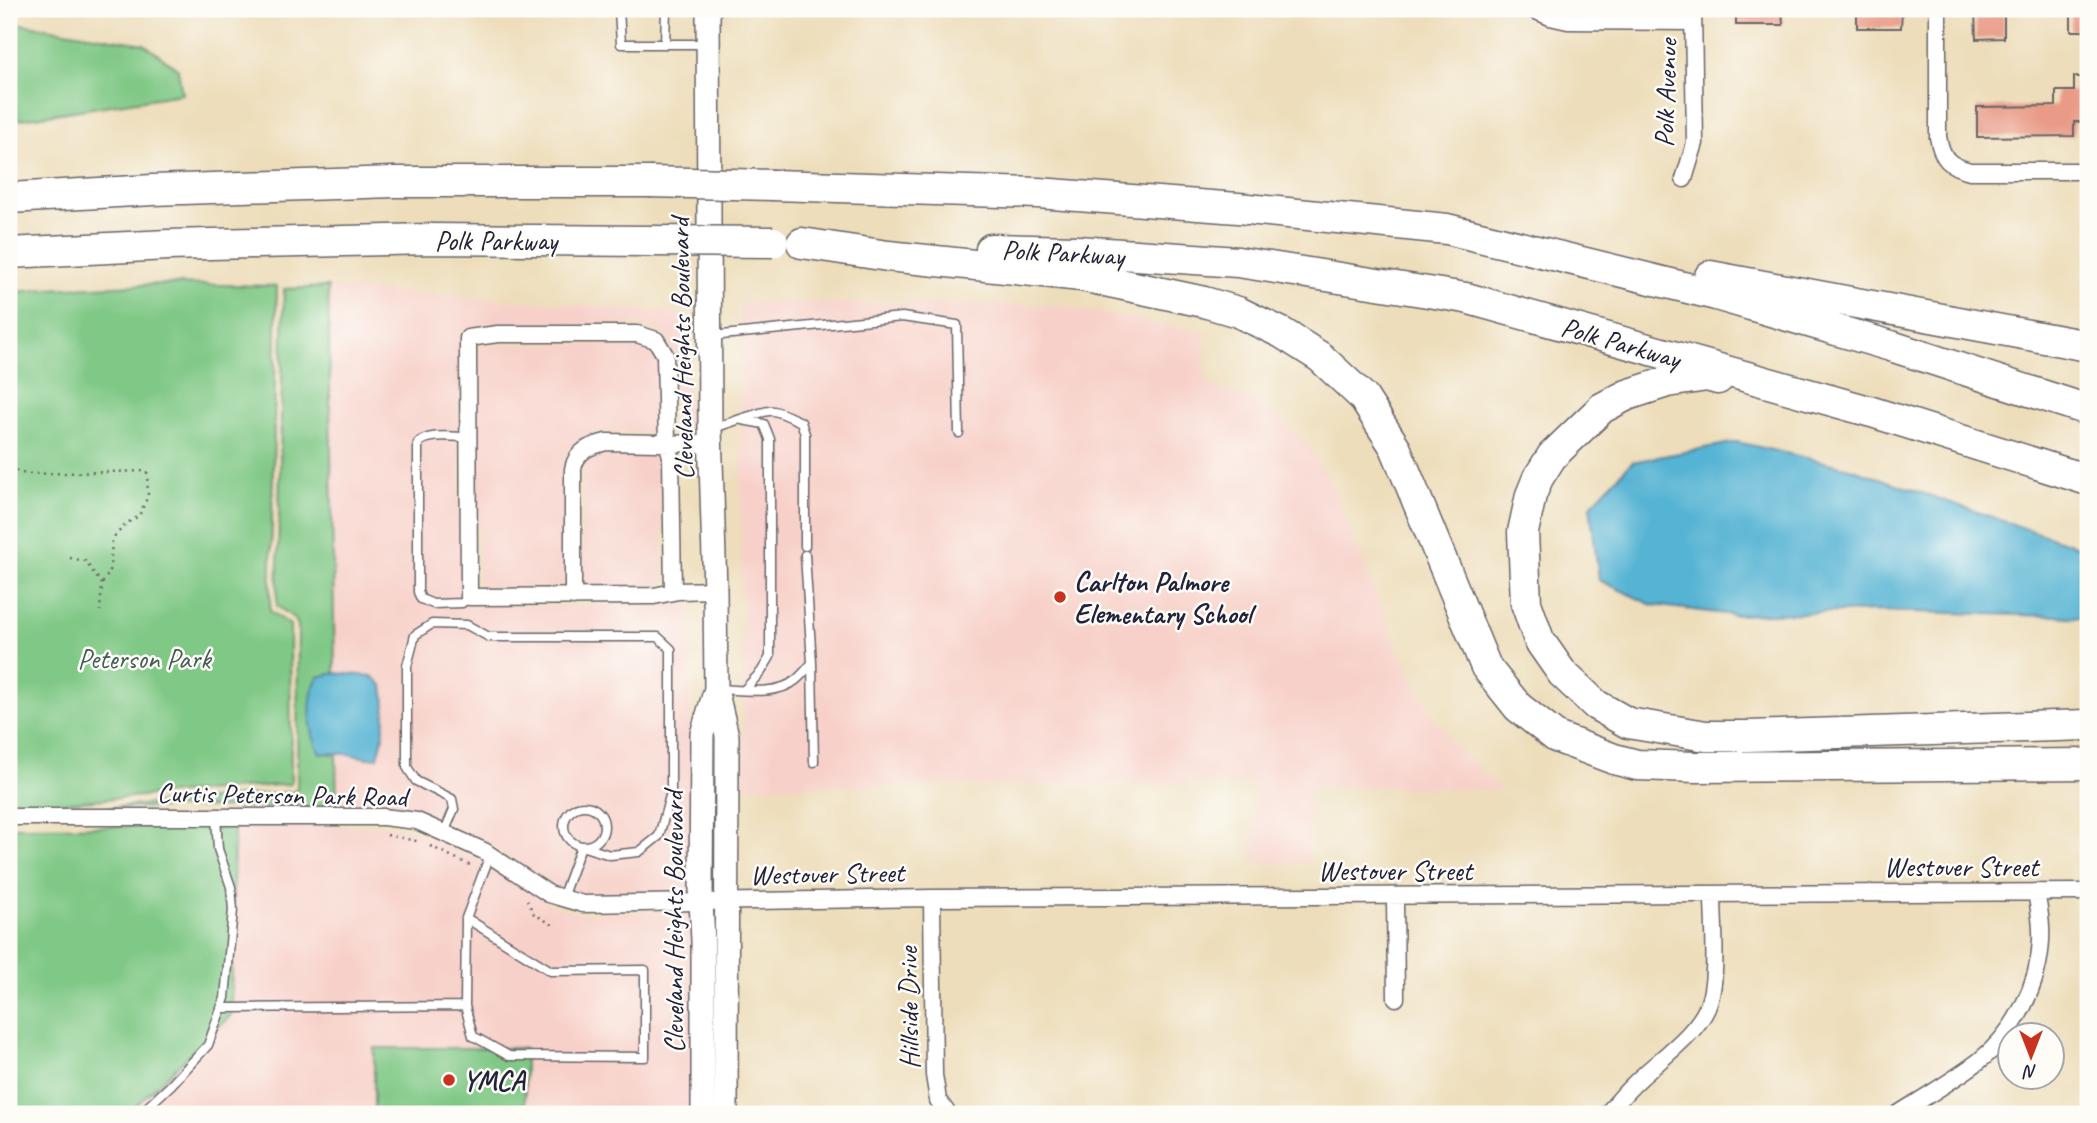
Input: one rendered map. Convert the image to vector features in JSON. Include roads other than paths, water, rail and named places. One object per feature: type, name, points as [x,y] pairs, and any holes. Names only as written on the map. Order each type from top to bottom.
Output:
[{"type":"highway","name":"Polk Parkway","points":[[9,198],[394,182],[649,182],[1051,194],[1238,208],[1447,229],[1716,295],[1891,346],[2088,410]]},
{"type":"highway","points":[[1447,229],[2088,346]]},
{"type":"highway","name":"Polk Parkway","points":[[9,253],[168,245],[430,239],[787,242],[1078,251],[1238,262],[1466,299],[1872,412],[2088,480]]},
{"type":"highway","points":[[787,242],[888,256],[1082,276],[1204,302],[1238,312],[1282,333],[1320,357],[1363,397],[1395,447],[1486,667],[1518,707],[1556,737],[1637,765],[1696,767],[2088,764]]},
{"type":"highway","points":[[1872,412],[1707,376],[1667,382],[1627,395],[1602,408],[1552,456],[1531,495],[1523,532],[1523,565],[1526,603],[1539,640],[1562,673],[1596,705],[1629,723],[1706,736],[2088,724]]},
{"type":"street","name":"Cleveland Heights Boulevard","points":[[708,9],[710,436],[716,689],[727,736],[726,1114]]},
{"type":"street","points":[[1531,9],[1568,21],[1693,15]]},
{"type":"street","points":[[1938,9],[1938,137],[1940,150],[1948,161],[1956,168],[1970,171],[2088,172]]},
{"type":"street","name":"Polk Avenue","points":[[1684,179],[1695,143],[1693,15]]},
{"type":"street","points":[[673,592],[671,456],[667,442],[665,355],[656,340],[637,334],[498,334],[468,338],[469,597],[654,596],[673,592],[715,590]]},
{"type":"street","points":[[573,597],[575,460],[590,446],[606,442],[667,442],[710,436]]},
{"type":"street","name":"Cleveland Heights Boulevard","points":[[703,1114],[702,734],[716,689]]},
{"type":"street","name":"Curtis Peterson Park Road","points":[[9,817],[388,817],[417,821],[444,832],[490,855],[549,894],[583,904],[701,901]]},
{"type":"street","points":[[1898,1114],[1980,1060],[1999,1042],[2015,1021],[2030,989],[2041,941],[2036,892]]},
{"type":"street","name":"Westover Street","points":[[701,901],[2088,892]]},
{"type":"street","points":[[1607,1114],[1632,1086],[1696,1026],[1707,1008],[1712,993],[1713,894]]},
{"type":"street","points":[[1395,896],[1396,998]]},
{"type":"street","name":"Hillside Drive","points":[[932,898],[934,1075],[938,1100],[948,1114]]},
{"type":"lane","points":[[620,9],[621,44],[708,44]]},
{"type":"lane","points":[[665,44],[666,9]]},
{"type":"lane","points":[[709,337],[902,317],[957,325],[959,433]]},
{"type":"lane","points":[[710,436],[765,410],[801,422],[804,434],[805,546]]},
{"type":"lane","points":[[742,420],[764,424],[770,439],[770,657],[744,691]]},
{"type":"lane","points":[[468,437],[428,438],[421,439],[418,443],[418,592],[421,598],[433,604],[462,603],[469,597]]},
{"type":"lane","points":[[804,555],[812,663],[814,762]]},
{"type":"lane","points":[[444,832],[454,809],[452,799],[416,780],[407,767],[407,666],[415,635],[432,624],[467,625],[489,637],[658,637],[671,649],[671,792],[659,836],[639,852],[610,855],[574,844],[566,837],[564,823],[570,812],[576,808],[590,808],[601,816],[603,829],[593,844],[581,846]]},
{"type":"lane","points":[[716,689],[780,689],[795,682],[812,663]]},
{"type":"lane","points":[[141,1114],[208,1045],[225,998],[233,909],[231,887],[218,849],[216,817]]},
{"type":"lane","points":[[562,898],[581,846]]},
{"type":"lane","points":[[466,918],[551,971],[645,970],[645,1057],[509,1056],[473,1036],[465,1006],[466,918],[490,855]]},
{"type":"lane","points":[[221,1008],[465,1006]]},
{"type":"water","points":[[1737,442],[1850,468],[2088,550],[2088,619],[1879,611],[1734,615],[1652,605],[1599,580],[1590,506],[1632,462]]},
{"type":"water","points":[[335,673],[372,676],[383,686],[385,722],[378,757],[320,753],[313,736],[310,705],[318,677]]},
{"type":"place","name":"Carlton Palmore Elementary School","points":[[1060,597]]},
{"type":"place","name":"YMCA","points":[[449,1080]]},
{"type":"park label","name":"Peterson Park","points":[[144,658]]}]
